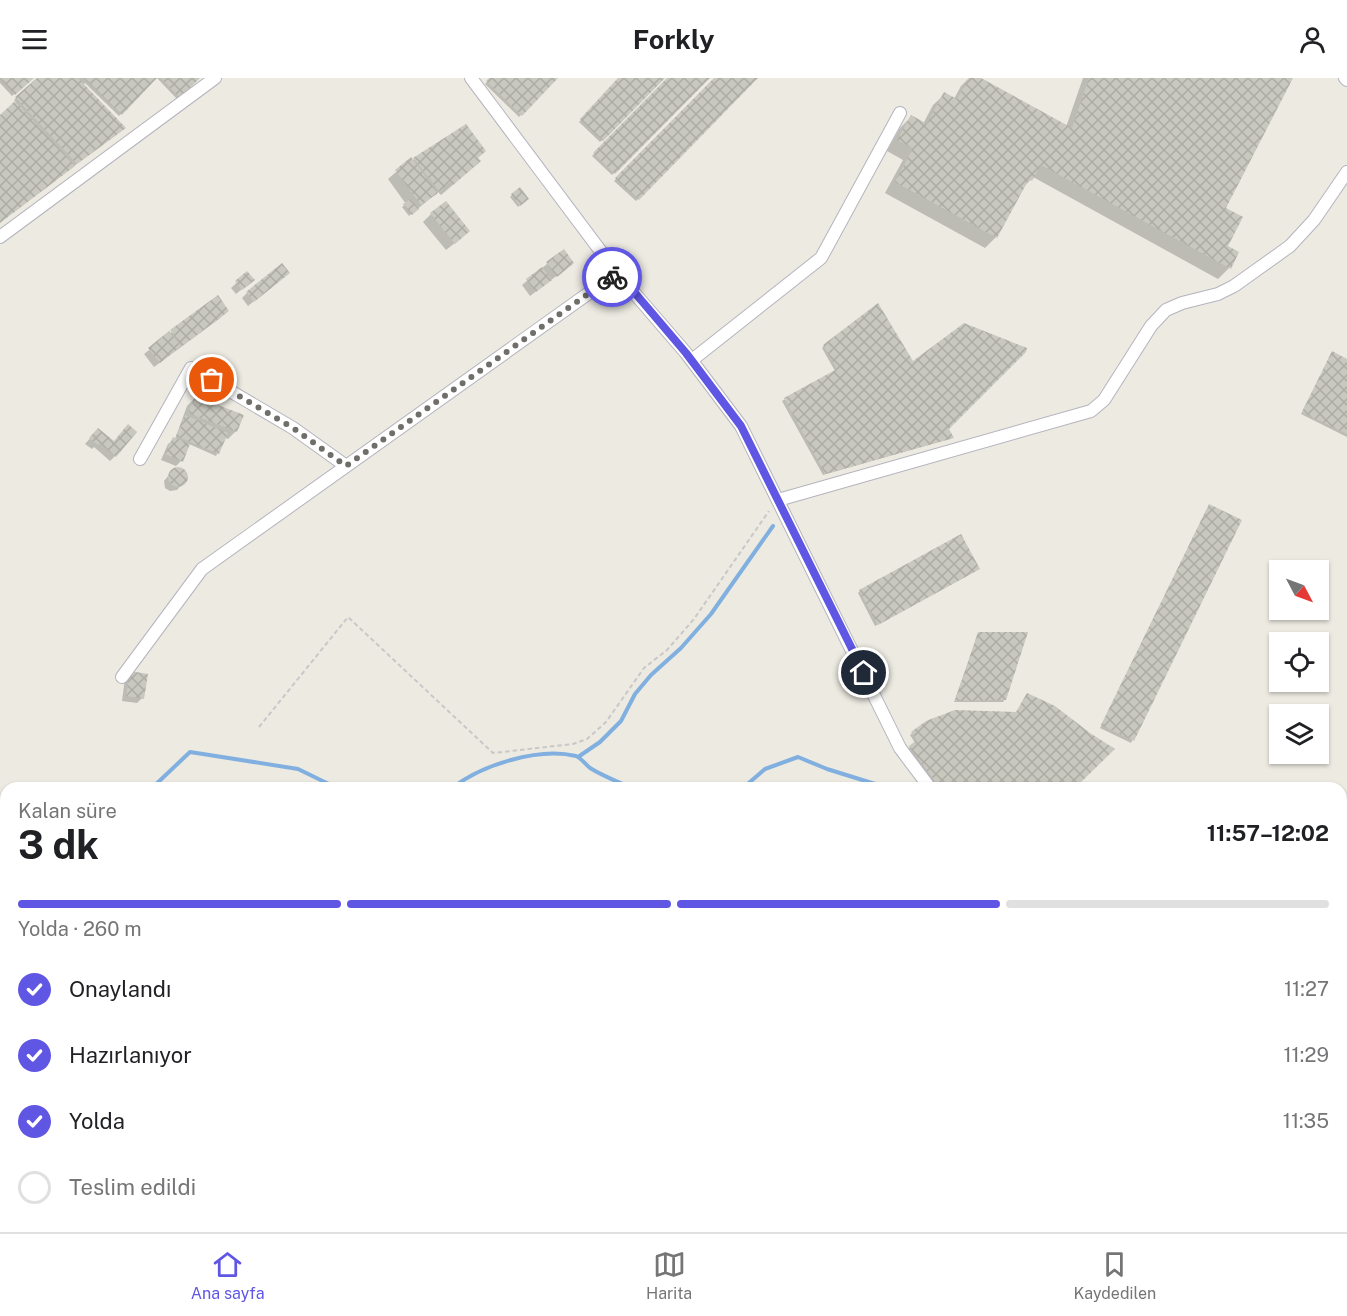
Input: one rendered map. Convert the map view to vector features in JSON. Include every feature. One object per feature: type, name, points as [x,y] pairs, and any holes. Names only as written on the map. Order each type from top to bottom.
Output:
[{"type":"street","points":[[0,237],[215,78]]},
{"type":"street","points":[[471,78],[618,273],[692,360],[741,426],[900,748],[926,782]]},
{"type":"street","points":[[692,360],[821,258],[900,113]]},
{"type":"street","points":[[778,500],[1091,411],[1104,400],[1151,326],[1166,310],[1182,303],[1218,294],[1234,286],[1290,246],[1314,220],[1347,172]]},
{"type":"street","points":[[122,678],[202,569],[618,273]]},
{"type":"street","points":[[140,459],[191,368],[293,428],[346,466]]},
{"type":"path","points":[[259,727],[348,616],[493,753],[573,744],[587,739],[606,722],[644,668],[667,650],[694,619],[778,500]]},
{"type":"building","points":[[0,78],[34,78],[15,95]]},
{"type":"building","points":[[37,78],[78,78],[126,128],[77,164],[15,97]]},
{"type":"building","points":[[84,78],[157,78],[122,115]]},
{"type":"building","points":[[161,78],[200,78],[180,98]]},
{"type":"building","points":[[489,78],[558,78],[522,116],[486,81]]},
{"type":"building","points":[[618,78],[665,78],[603,141],[580,119]]},
{"type":"building","points":[[667,78],[710,78],[615,174],[593,153]]},
{"type":"building","points":[[714,78],[758,78],[639,200],[615,178]]},
{"type":"building","points":[[969,78],[981,78],[1072,128],[1089,78],[1293,78],[1226,208],[1243,217],[1228,246],[1239,252],[1231,269],[1041,165],[1032,181],[1029,179],[997,238],[895,182],[913,148],[897,140],[911,115],[927,124],[944,92],[957,99]]},
{"type":"building","points":[[15,101],[75,166],[0,223],[0,115]]},
{"type":"building","points":[[466,124],[486,151],[478,158],[481,161],[453,185],[450,182],[440,192],[413,158]]},
{"type":"building","points":[[411,157],[438,193],[421,205],[395,170]]},
{"type":"building","points":[[520,187],[529,199],[520,206],[511,194]]},
{"type":"building","points":[[410,199],[419,209],[412,215],[403,204]]},
{"type":"building","points":[[446,201],[470,231],[455,244],[430,213]]},
{"type":"building","points":[[564,249],[574,263],[557,277],[546,262]]},
{"type":"building","points":[[282,263],[290,273],[254,302],[246,292]]},
{"type":"building","points":[[542,267],[552,280],[536,292],[526,279]]},
{"type":"building","points":[[247,271],[255,280],[242,290],[235,281]]},
{"type":"building","points":[[218,295],[229,311],[182,346],[170,330]]},
{"type":"building","points":[[878,303],[913,361],[964,323],[1027,348],[1026,352],[949,429],[954,438],[825,474],[784,398],[837,369],[823,345]]},
{"type":"building","points":[[169,331],[181,346],[160,363],[148,348]]},
{"type":"building","points":[[1332,351],[1347,359],[1347,434],[1302,412]]},
{"type":"building","points":[[195,396],[244,415],[237,432],[188,413]]},
{"type":"building","points":[[185,415],[228,433],[219,454],[176,436]]},
{"type":"building","points":[[128,424],[137,432],[116,457],[100,443],[98,445],[89,438],[98,428],[114,441]]},
{"type":"building","points":[[173,437],[190,444],[183,462],[165,454]]},
{"type":"building","points":[[178,467],[185,470],[188,477],[185,484],[178,487],[171,484],[168,477],[171,470]]},
{"type":"building","points":[[1209,504],[1242,520],[1134,741],[1101,725]]},
{"type":"building","points":[[961,534],[980,569],[878,625],[859,590]]},
{"type":"building","points":[[978,632],[1028,632],[1006,700],[955,701]]},
{"type":"building","points":[[130,671],[148,674],[144,699],[126,696]]},
{"type":"building","points":[[1027,693],[1055,706],[1115,749],[1081,782],[936,782],[909,746],[917,740],[911,732],[926,721],[955,710],[1016,712]]},
{"type":"waterway","points":[[578,757],[600,742],[621,721],[635,694],[711,614],[773,526]]},
{"type":"waterway","points":[[158,782],[190,752],[298,769],[325,782]]},
{"type":"waterway","points":[[461,782],[494,765],[545,754],[576,756],[590,768],[618,782]]},
{"type":"waterway","points":[[750,782],[765,769],[798,757],[869,782]]},
{"type":"way so far","points":[[212,380],[293,428],[346,466],[612,277]]},
{"type":"route","points":[[612,277],[618,273],[686,353],[741,426],[864,673]]}]
